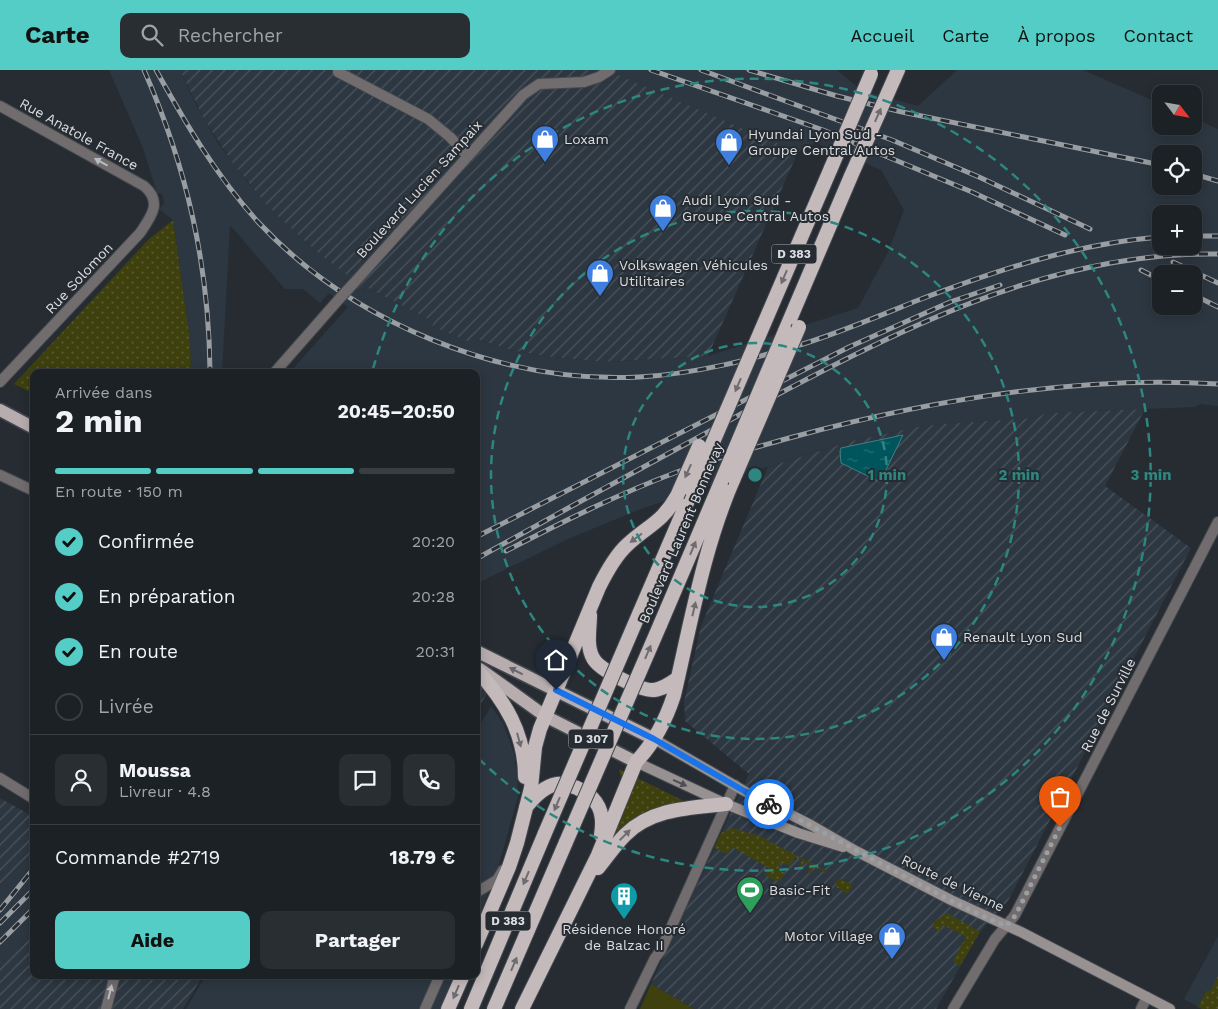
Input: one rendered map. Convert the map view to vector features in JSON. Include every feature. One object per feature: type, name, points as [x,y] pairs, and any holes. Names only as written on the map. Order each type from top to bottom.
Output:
[{"type":"highway","name":"Boulevard Laurent Bonnevay","points":[[471,1009],[872,72]]},
{"type":"highway","name":"Boulevard Laurent Bonnevay","points":[[494,1009],[660,625],[727,480],[792,329],[827,233],[896,75]]},
{"type":"highway","points":[[480,935],[509,867],[517,843],[531,788],[535,747],[545,716],[603,579],[627,545],[662,518],[677,496],[699,446],[719,430]]},
{"type":"highway","points":[[522,1009],[598,855],[636,762],[647,751],[669,712],[705,562],[726,494],[727,480]]},
{"type":"highway","points":[[590,609],[590,650],[593,659],[601,667],[630,684],[652,690],[662,688],[678,678]]},
{"type":"highway","points":[[480,673],[496,692],[515,726],[524,761],[525,808]]},
{"type":"highway","points":[[525,808],[533,798],[544,790],[559,784],[586,792],[597,802],[603,816],[598,855]]},
{"type":"highway","points":[[575,901],[612,849],[625,835],[644,820],[660,813],[675,810],[726,804]]},
{"type":"highway","points":[[448,1009],[461,979]]},
{"type":"main road","points":[[0,410],[30,426]]},
{"type":"main road","name":"Route de Vienne","points":[[480,653],[654,739],[735,785],[932,891],[1006,926],[1170,1009]]},
{"type":"main road","name":"Route de Vienne","points":[[480,671],[545,716],[636,762],[726,804],[798,833],[856,851]]},
{"type":"street","name":"Boulevard Lucien Sampaix","points":[[278,369],[523,95],[539,84],[584,82],[599,77],[610,70]]},
{"type":"street","points":[[338,72],[428,118],[468,156]]},
{"type":"street","name":"Rue Anatole France","points":[[0,106],[144,186]]},
{"type":"street","name":"Rue Solomon","points":[[0,382],[140,233],[148,222],[154,207],[152,195],[144,186]]},
{"type":"street","points":[[0,475],[30,489]]},
{"type":"street","name":"Rue de Surville","points":[[953,1009],[994,939],[1015,916],[1218,522]]},
{"type":"street","points":[[0,778],[30,797]]},
{"type":"street","points":[[630,1009],[665,941],[735,785]]},
{"type":"street","points":[[480,889],[497,880],[517,843]]},
{"type":"street","points":[[106,1009],[114,979]]},
{"type":"street","points":[[426,1009],[438,979]]},
{"type":"street","points":[[1141,1009],[1147,997]]},
{"type":"shaded area","points":[[109,70],[180,70],[194,101],[218,143],[248,183],[284,222],[317,252],[348,275],[344,280],[362,292],[366,287],[434,322],[432,326],[507,349],[544,356],[603,362],[708,356],[858,308],[888,252],[904,210],[881,170],[816,143],[798,152],[617,75],[619,70],[837,70],[861,90],[918,106],[957,70],[1083,70],[1152,100],[1152,135],[1202,135],[1202,122],[1218,129],[1218,406],[1200,404],[1195,407],[1047,413],[1035,418],[918,427],[852,441],[747,473],[641,509],[570,538],[480,582],[480,369],[293,369],[348,307],[329,293],[320,303],[303,289],[285,289],[230,225],[222,369],[191,369],[190,340],[173,220],[159,209],[164,203],[162,194],[157,193],[143,148]]},
{"type":"shaded area","points":[[180,70],[619,70],[618,75],[798,152],[708,356],[603,362],[544,356],[507,349],[476,339],[472,343],[432,326],[434,322],[366,287],[361,292],[343,279],[347,275],[317,252],[284,222],[265,203],[232,162],[204,119]]},
{"type":"shaded area","points":[[173,220],[190,340],[191,369],[30,369],[30,392],[14,384],[148,240]]},
{"type":"shaded area","points":[[1145,409],[1105,486],[1191,548],[1008,901],[979,933],[936,1009],[694,1009],[651,984],[749,774],[685,721],[684,702],[701,626],[768,467],[852,441],[918,427],[1035,418],[1047,413]]},
{"type":"shaded area","points":[[480,683],[488,692],[480,705]]},
{"type":"shaded area","points":[[491,706],[503,723],[514,753],[518,797],[499,864],[480,914],[480,725]]},
{"type":"shaded area","points":[[619,769],[686,802],[639,818],[613,838],[623,806],[624,794]]},
{"type":"shaded area","points":[[0,798],[30,815],[30,855],[0,885]]},
{"type":"shaded area","points":[[732,828],[759,836],[827,871],[826,873],[814,867],[810,874],[808,872],[811,865],[804,862],[800,869],[798,868],[802,860],[795,857],[790,866],[782,862],[778,869],[785,873],[781,880],[775,881],[765,875],[769,868],[732,847],[728,854],[714,848],[721,833]]},
{"type":"shaded area","points":[[30,855],[30,934],[0,965],[0,885]]},
{"type":"shaded area","points":[[839,878],[853,885],[847,894],[835,886]]},
{"type":"shaded area","points":[[947,913],[980,932],[960,966],[953,961],[966,937],[943,925],[937,931],[933,926],[934,922]]},
{"type":"shaded area","points":[[30,934],[30,979],[201,979],[183,1009],[0,1009],[0,965]]},
{"type":"shaded area","points":[[1218,936],[1218,1009],[1202,1009],[1184,999]]},
{"type":"shaded area","points":[[1218,976],[1218,1009],[1202,1009],[1198,1007],[1207,990],[1210,992]]},
{"type":"shaded area","points":[[204,979],[452,979],[440,1009],[186,1009]]},
{"type":"shaded area","points":[[651,984],[694,1009],[640,1009]]},
{"type":"water","points":[[903,435],[880,482],[841,463],[841,448]]},
{"type":"railway","points":[[144,70],[172,143],[184,180],[193,218],[205,293],[210,369]]},
{"type":"railway","points":[[156,70],[191,130],[229,187],[259,223],[297,259],[339,290],[384,318],[433,340],[483,358],[535,370],[587,376],[639,377],[681,373],[722,365],[803,344],[1006,269],[1098,245],[1152,238]]},
{"type":"railway","points":[[651,70],[823,130],[972,192],[1065,235]]},
{"type":"railway","points":[[701,70],[892,140],[979,177],[1090,229]]},
{"type":"railway","points":[[749,70],[837,96],[902,112],[1152,163]]},
{"type":"railway","points":[[1202,176],[1218,181]]},
{"type":"railway","points":[[1202,236],[1218,236]]},
{"type":"railway","points":[[480,557],[797,384],[911,328],[970,303],[1030,282],[1091,267],[1154,257],[1218,254]]},
{"type":"railway","points":[[1173,262],[1218,283]]},
{"type":"railway","points":[[1141,270],[1152,276]]},
{"type":"railway","points":[[480,535],[849,347],[950,302],[1000,285]]},
{"type":"railway","points":[[1202,299],[1218,307]]},
{"type":"railway","points":[[506,551],[590,509],[677,472],[734,453],[844,424],[950,402],[1058,387],[1165,382],[1218,384]]},
{"type":"railway","points":[[0,910],[30,873]]},
{"type":"railway","points":[[0,923],[30,893]]},
{"type":"railway","points":[[0,942],[30,912]]},
{"type":"way so far","points":[[769,804],[932,891],[1006,926],[1015,916],[1060,827]]},
{"type":"place","name":"Loxam","points":[[545,163]]},
{"type":"place","name":"Hyundai Lyon Sud - Groupe Central Autos","points":[[729,166]]},
{"type":"place","name":"Audi Lyon Sud - Groupe Central Autos","points":[[663,232]]},
{"type":"place","name":"Volkswagen Véhicules Utilitaires","points":[[600,297]]},
{"type":"place","name":"Renault Lyon Sud","points":[[944,661]]},
{"type":"place","name":"Basic-Fit","points":[[750,914]]},
{"type":"place","name":"Résidence Honoré de Balzac II","points":[[624,920]]},
{"type":"place","name":"Motor Village","points":[[892,960]]},
{"type":"route","points":[[556,690],[654,739],[769,804]]}]
